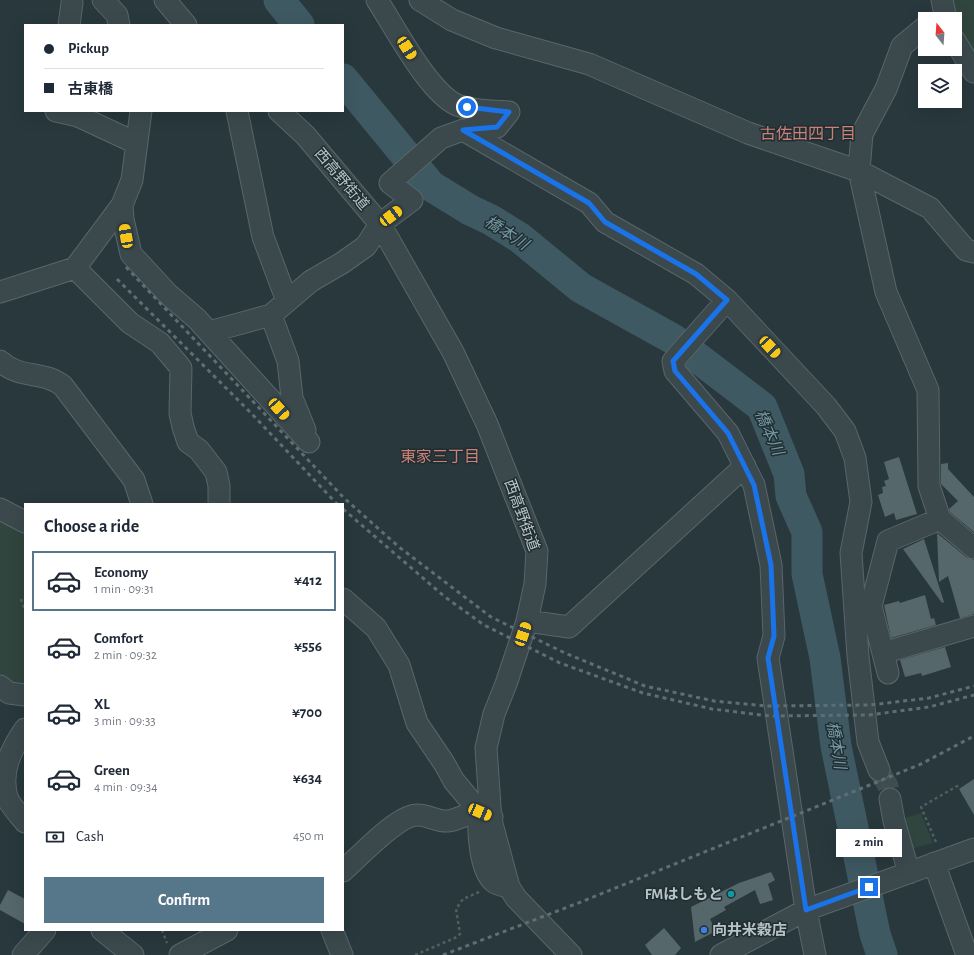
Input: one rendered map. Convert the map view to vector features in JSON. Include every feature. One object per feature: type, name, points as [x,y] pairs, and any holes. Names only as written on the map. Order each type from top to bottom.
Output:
[{"type":"street","points":[[103,0],[117,15],[119,24]]},
{"type":"street","points":[[165,0],[185,24]]},
{"type":"street","points":[[210,332],[270,315],[311,281],[342,263],[366,246],[380,224],[412,200],[390,183],[442,138],[463,130],[497,127],[509,112],[478,110],[457,105],[444,96],[422,71],[377,0]]},
{"type":"street","points":[[420,0],[452,20],[496,38],[590,64],[748,133],[859,171],[930,208],[966,250],[974,252]]},
{"type":"street","points":[[69,24],[72,3]]},
{"type":"street","points":[[918,33],[902,46],[886,89],[862,134],[859,171],[886,292],[928,390],[929,486],[940,519],[974,548]]},
{"type":"street","points":[[962,52],[974,72]]},
{"type":"street","points":[[60,112],[78,116],[136,143]]},
{"type":"street","points":[[0,292],[75,268],[122,205],[132,180],[136,143],[142,112]]},
{"type":"street","points":[[237,112],[263,237],[287,301]]},
{"type":"street","name":"西高野街道","points":[[280,112],[305,135],[380,224],[453,352],[487,424],[538,552],[535,584],[527,621],[506,684],[494,714],[486,748],[486,815],[509,887],[516,898],[571,955]]},
{"type":"street","points":[[463,130],[589,203],[605,222],[696,274],[727,300],[826,406],[845,431],[855,458],[861,502],[851,553],[858,656],[868,742],[879,770]]},
{"type":"street","points":[[122,205],[124,225],[131,254],[168,294],[210,332],[309,442],[292,398],[288,361],[270,315]]},
{"type":"street","points":[[75,268],[130,323],[160,343],[181,368],[180,413],[183,427],[188,442],[199,450],[216,472],[219,486],[219,503]]},
{"type":"street","points":[[727,300],[673,361],[675,371],[728,433],[754,485],[771,565],[774,636],[768,658],[806,910],[815,955]]},
{"type":"street","points":[[0,362],[8,369],[18,373],[55,380],[63,386],[134,480],[142,503]]},
{"type":"street","points":[[527,621],[569,627],[745,466]]},
{"type":"street","points":[[0,509],[24,521]]},
{"type":"street","points":[[888,673],[871,606],[888,541],[940,519]]},
{"type":"street","points":[[344,600],[376,628],[399,665],[417,723],[444,763],[454,781],[486,815]]},
{"type":"street","points":[[883,653],[974,626]]},
{"type":"street","points":[[0,686],[9,693],[24,695]]},
{"type":"street","points":[[24,731],[6,760],[3,774],[4,788],[7,798],[24,821]]},
{"type":"street","points":[[890,799],[894,821],[909,873]]},
{"type":"street","points":[[344,870],[391,827],[407,817],[419,814],[440,822],[459,820],[466,815],[486,815]]},
{"type":"street","points":[[721,955],[806,910],[974,849]]},
{"type":"street","points":[[938,861],[967,955]]},
{"type":"street","points":[[24,955],[44,931]]},
{"type":"street","points":[[103,931],[133,955]]},
{"type":"street","points":[[180,955],[225,931]]},
{"type":"street","points":[[332,931],[342,955]]},
{"type":"path","points":[[21,600],[24,608]]},
{"type":"path","points":[[938,861],[921,807],[959,785]]},
{"type":"path","points":[[415,955],[457,938],[460,934],[456,909],[463,899],[490,888],[509,887]]},
{"type":"green space","points":[[942,0],[974,0],[974,72],[962,52],[962,12],[950,12]]},
{"type":"green space","points":[[0,519],[24,525],[24,693],[0,685]]},
{"type":"green space","points":[[921,813],[933,843],[908,850],[898,820]]},
{"type":"building","points":[[899,457],[917,514],[896,520],[894,513],[885,517],[878,495],[883,493],[882,487],[886,486],[884,481],[889,479],[884,462]]},
{"type":"building","points":[[948,463],[948,469],[974,497],[974,532],[950,512],[949,509],[958,501],[941,484],[941,464]]},
{"type":"building","points":[[937,533],[966,557],[974,560],[974,614],[960,618],[948,576],[939,582]]},
{"type":"building","points":[[924,539],[944,602],[942,603],[903,549]]},
{"type":"building","points":[[925,595],[931,619],[934,618],[936,625],[891,638],[884,605],[899,601],[900,603]]},
{"type":"building","points":[[945,647],[951,667],[922,676],[921,673],[905,677],[900,660]]},
{"type":"building","points":[[974,779],[974,815],[959,789]]},
{"type":"building","points":[[771,872],[775,880],[768,884],[773,900],[760,904],[755,890],[724,907],[726,910],[710,919],[716,931],[695,942],[691,907],[739,883]]},
{"type":"building","points":[[8,890],[24,898],[24,923],[0,910],[0,905]]},
{"type":"building","points":[[664,928],[681,948],[675,955],[652,955],[645,945]]},
{"type":"waterway","name":"橋本川","points":[[279,0],[298,24]]},
{"type":"waterway","name":"橋本川","points":[[344,80],[431,186],[520,238],[581,288],[673,339],[762,407],[789,474],[791,496],[807,532],[807,574],[825,658],[836,746],[875,934],[882,955]]},
{"type":"tunnel","points":[[879,770],[888,786],[890,799]]},
{"type":"railway","points":[[126,267],[344,498],[399,547],[491,617],[565,653],[645,686],[714,701],[767,706],[870,705],[929,698],[974,686]]},
{"type":"railway","points":[[117,279],[250,412],[336,503]]},
{"type":"railway","points":[[344,510],[445,597],[484,625],[560,663],[643,693],[712,709],[770,716],[869,715],[929,707],[974,695]]},
{"type":"railway","points":[[443,955],[586,900],[921,764],[974,736]]},
{"type":"place","name":"FMはしもと","points":[[731,894]]},
{"type":"place","name":"向井米穀店","points":[[704,930]]},
{"type":"district","name":"古佐田四丁目","points":[[808,133]]},
{"type":"district","name":"東家三丁目","points":[[440,456]]},
{"type":"route","points":[[467,107],[478,110],[509,112],[497,127],[463,130],[589,203],[605,222],[696,274],[727,300],[673,361],[675,371],[728,433],[754,485],[771,565],[774,636],[768,658],[806,910],[869,887]]}]
